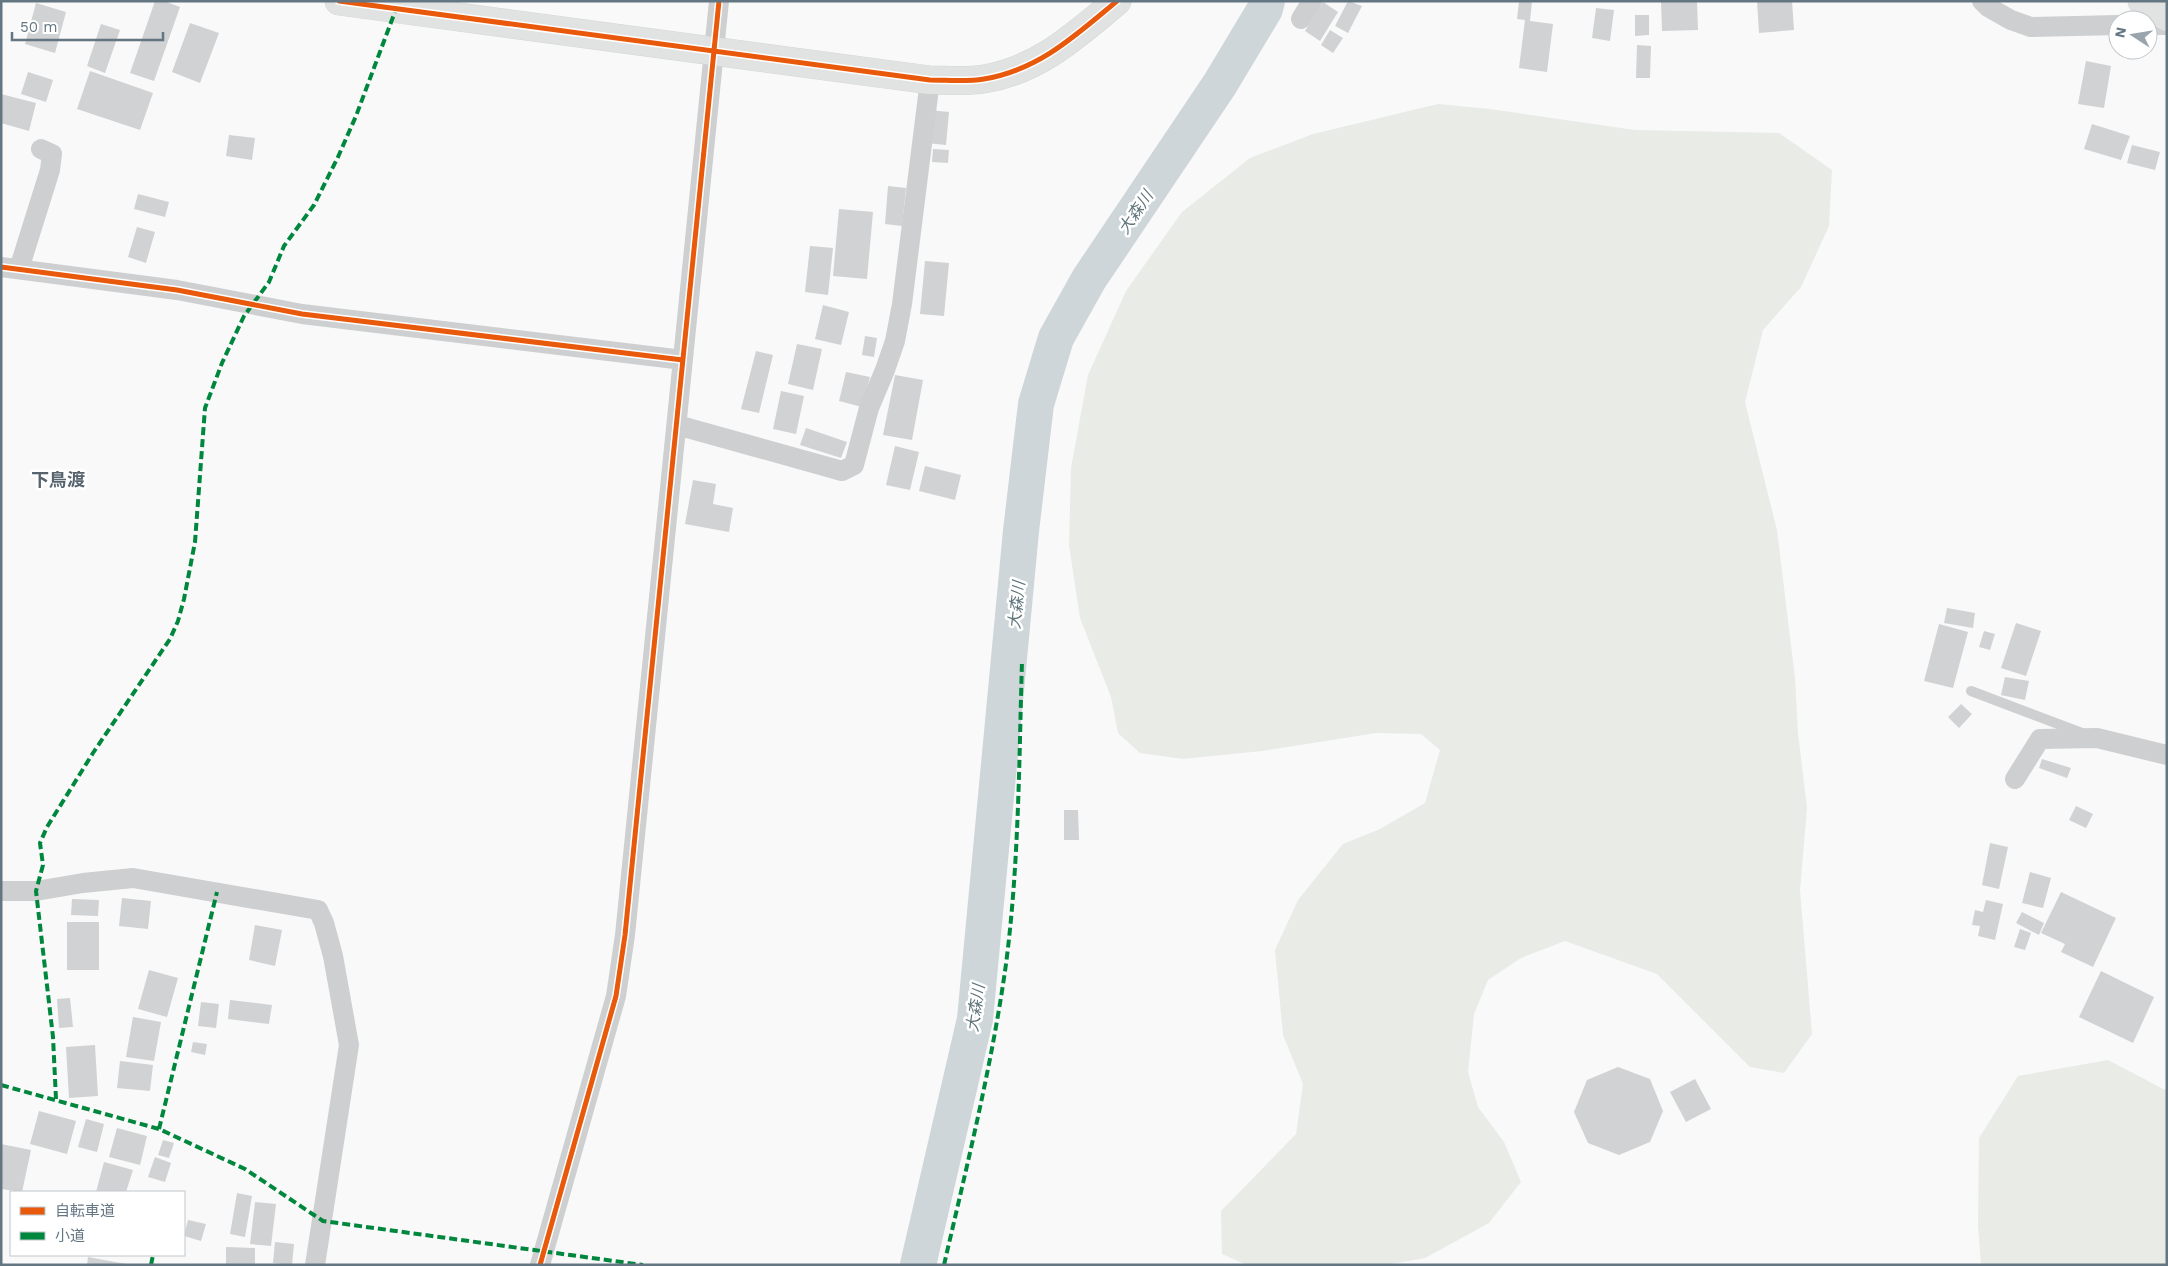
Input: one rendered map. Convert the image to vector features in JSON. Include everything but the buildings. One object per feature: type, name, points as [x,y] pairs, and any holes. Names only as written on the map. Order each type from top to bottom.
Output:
[{"type":"street","points":[[339,1],[930,80],[982,79],[1006,74],[1028,65],[1054,52],[1118,1]]},
{"type":"street","points":[[540,1265],[616,996],[625,935],[719,1]]},
{"type":"street","points":[[1301,19],[1312,1]]},
{"type":"street","points":[[1982,1],[1988,7],[2010,20],[2031,27],[2108,25]]},
{"type":"street","points":[[2142,1],[2167,17]]},
{"type":"street","points":[[677,425],[842,470],[854,465],[869,408],[885,370],[897,332],[930,80]]},
{"type":"street","points":[[41,149],[52,154],[50,170],[10,268],[176,290],[302,314],[683,360]]},
{"type":"street","points":[[2015,778],[2040,739],[2096,738],[2167,755]]},
{"type":"street","points":[[5,897],[133,878],[318,910],[324,923],[333,956],[349,1045],[315,1265]]},
{"type":"lane","points":[[1971,691],[2096,738]]},
{"type":"shaded area","points":[[1438,104],[1490,109],[1635,130],[1779,133],[1832,170],[1829,226],[1801,287],[1763,330],[1745,402],[1777,530],[1795,678],[1798,733],[1807,808],[1800,890],[1812,1034],[1784,1073],[1750,1067],[1657,974],[1565,941],[1521,958],[1488,980],[1474,1014],[1468,1072],[1478,1107],[1504,1142],[1521,1182],[1489,1223],[1425,1258],[1385,1265],[1247,1265],[1222,1254],[1221,1211],[1296,1134],[1303,1084],[1283,1035],[1275,950],[1298,900],[1343,844],[1380,829],[1425,803],[1440,750],[1421,734],[1376,733],[1262,751],[1183,759],[1140,753],[1118,733],[1111,697],[1080,618],[1069,545],[1071,468],[1088,375],[1126,291],[1182,212],[1250,158],[1313,134]]},
{"type":"shaded area","points":[[2108,1060],[2167,1091],[2167,1265],[1981,1265],[1978,1225],[1979,1138],[2018,1076]]},
{"type":"waterway","name":"大森川","points":[[918,1265],[975,1019],[1021,531],[1036,404],[1056,338],[1089,279],[1220,84],[1265,9],[1267,1]]},
{"type":"marked path","points":[[56,1099],[53,1037],[36,891],[43,865],[40,843],[47,827],[93,753],[170,639],[178,621],[195,542],[205,408],[222,363],[244,316],[269,282],[284,246],[314,205],[338,157],[356,116],[396,9]]},
{"type":"marked path","points":[[944,1265],[986,1077],[1006,964],[1014,889],[1022,661]]},
{"type":"marked path","points":[[159,1129],[217,892]]},
{"type":"marked path","points":[[1,1085],[159,1129],[245,1169],[323,1221],[643,1265]]},
{"type":"marked path","points":[[151,1265],[153,1256]]},
{"type":"cycle path","points":[[339,1],[930,80],[963,81],[984,79],[1022,68],[1056,49],[1117,1]]},
{"type":"cycle path","points":[[540,1265],[616,996],[625,935],[719,1]]},
{"type":"cycle path","points":[[1,267],[177,290],[302,314],[683,360]]},
{"type":"district","name":"下鳥渡","points":[[58,480]]}]
